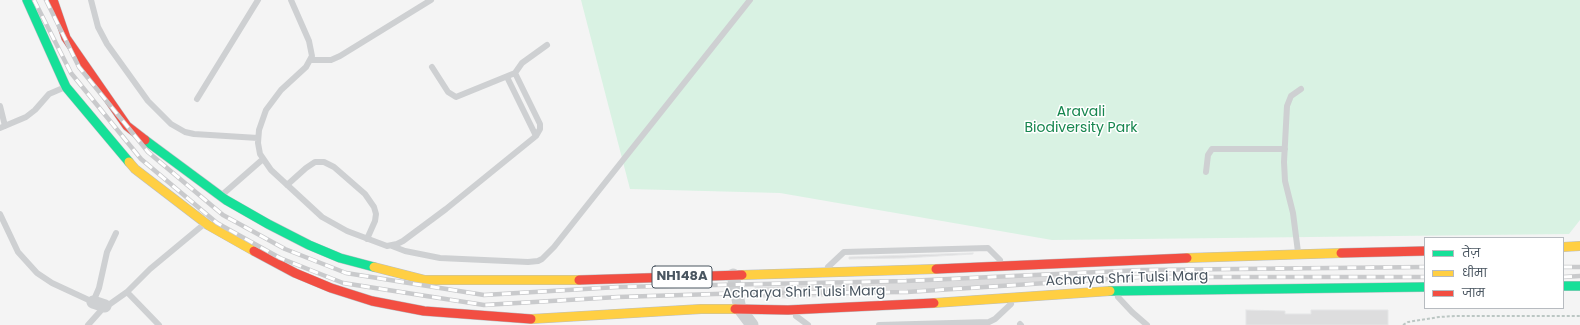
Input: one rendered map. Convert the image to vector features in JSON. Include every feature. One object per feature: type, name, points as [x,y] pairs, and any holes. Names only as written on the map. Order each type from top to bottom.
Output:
[{"type":"highway","name":"Acharya Shri Tulsi Marg","points":[[27,0],[66,87],[135,169],[205,223],[270,260],[295,273],[331,288],[372,301],[424,311],[525,318],[701,309],[788,310],[1018,298],[1114,291],[1424,287]]},
{"type":"highway","name":"Acharya Shri Tulsi Marg","points":[[53,0],[66,38],[127,126],[221,196],[268,224],[309,245],[340,258],[425,280],[588,280],[1005,266],[1138,259],[1424,251]]},
{"type":"highway","points":[[1564,247],[1580,246]]},
{"type":"highway","points":[[1564,286],[1580,286]]},
{"type":"street","points":[[733,275],[740,309],[752,325]]},
{"type":"lane","points":[[91,0],[98,27],[107,44],[148,101],[171,124],[185,132],[194,134],[258,138]]},
{"type":"lane","points":[[197,99],[258,0]]},
{"type":"lane","points":[[291,0],[309,41],[312,51],[311,60],[272,101],[261,122],[258,138],[259,149],[263,159],[271,170],[322,217],[347,231],[387,246],[403,241],[446,209],[536,136],[540,129],[540,124],[515,73]]},
{"type":"lane","points":[[311,60],[331,60],[340,56],[431,0]]},
{"type":"lane","points":[[392,245],[405,251],[440,258],[528,262],[538,261],[558,241],[750,0]]},
{"type":"lane","points":[[432,67],[448,92],[456,97],[515,73],[522,63],[547,45]]},
{"type":"lane","points":[[507,76],[536,136]]},
{"type":"lane","points":[[0,106],[3,127],[26,117],[35,110],[49,94],[66,87]]},
{"type":"lane","points":[[1298,255],[1293,213],[1285,181],[1285,149],[1287,106],[1293,94],[1301,89]]},
{"type":"lane","points":[[1206,172],[1208,155],[1212,149],[1285,149]]},
{"type":"lane","points":[[221,196],[263,159]]},
{"type":"lane","points":[[287,185],[315,162],[324,162],[334,168],[365,194],[374,207],[376,214],[375,221],[367,239]]},
{"type":"lane","points":[[0,214],[18,252],[38,273],[52,283],[99,304],[110,304],[127,292],[150,269],[205,223]]},
{"type":"lane","points":[[88,325],[99,304],[98,288],[107,252],[116,233]]},
{"type":"lane","points":[[820,273],[844,252],[988,248],[1005,266]]},
{"type":"lane","points":[[1114,291],[1132,312],[1147,325]]},
{"type":"lane","points":[[127,292],[159,325]]},
{"type":"lane","points":[[879,325],[989,322],[995,319],[1018,298]]},
{"type":"lane","points":[[788,310],[808,325]]},
{"type":"lane","points":[[995,319],[999,325]]},
{"type":"path","points":[[1403,325],[1408,322],[1455,316],[1580,316]]},
{"type":"green space","name":"Aravali Biodiversity Park","points":[[581,0],[1580,0],[1580,220],[1569,234],[1052,240],[780,193],[630,189]]},
{"type":"building","points":[[973,253],[904,258],[849,259],[849,257]]},
{"type":"building","points":[[1065,275],[1065,282],[907,293],[788,298],[755,297],[755,287]]},
{"type":"building","points":[[1246,310],[1285,311],[1285,314],[1311,314],[1311,310],[1388,310],[1388,325],[1246,325]]},
{"type":"railway","points":[[34,0],[71,73],[141,159],[217,223],[280,258],[343,283],[484,305],[618,297],[747,293],[907,292],[1140,277],[1424,277]]},
{"type":"railway","points":[[46,0],[79,67],[148,152],[223,215],[285,249],[346,273],[484,295],[618,287],[906,281],[1142,270],[1424,267]]},
{"type":"railway","points":[[1564,267],[1580,267]]},
{"type":"railway","points":[[1564,277],[1580,276]]},
{"type":"traffic: fast","points":[[27,0],[66,87],[129,162]]},
{"type":"traffic: fast","points":[[145,140],[226,200],[268,224],[309,245],[340,258],[374,267]]},
{"type":"traffic: fast","points":[[1564,286],[1580,286]]},
{"type":"traffic: fast","points":[[1110,291],[1424,287]]},
{"type":"traffic: slow","points":[[129,162],[135,169],[208,225],[254,251]]},
{"type":"traffic: slow","points":[[1564,247],[1580,246]]},
{"type":"traffic: slow","points":[[1187,258],[1341,253]]},
{"type":"traffic: slow","points":[[374,267],[425,280],[579,280]]},
{"type":"traffic: slow","points":[[742,275],[936,269]]},
{"type":"traffic: slow","points":[[934,303],[1110,291]]},
{"type":"traffic: slow","points":[[531,319],[701,309],[735,309]]},
{"type":"traffic: jam","points":[[53,0],[66,38],[127,126],[145,140]]},
{"type":"traffic: jam","points":[[254,251],[295,273],[331,288],[372,301],[424,311],[531,319]]},
{"type":"traffic: jam","points":[[1341,253],[1424,251]]},
{"type":"traffic: jam","points":[[936,269],[1187,258]]},
{"type":"traffic: jam","points":[[579,280],[742,275]]},
{"type":"traffic: jam","points":[[735,309],[788,310],[934,303]]}]
